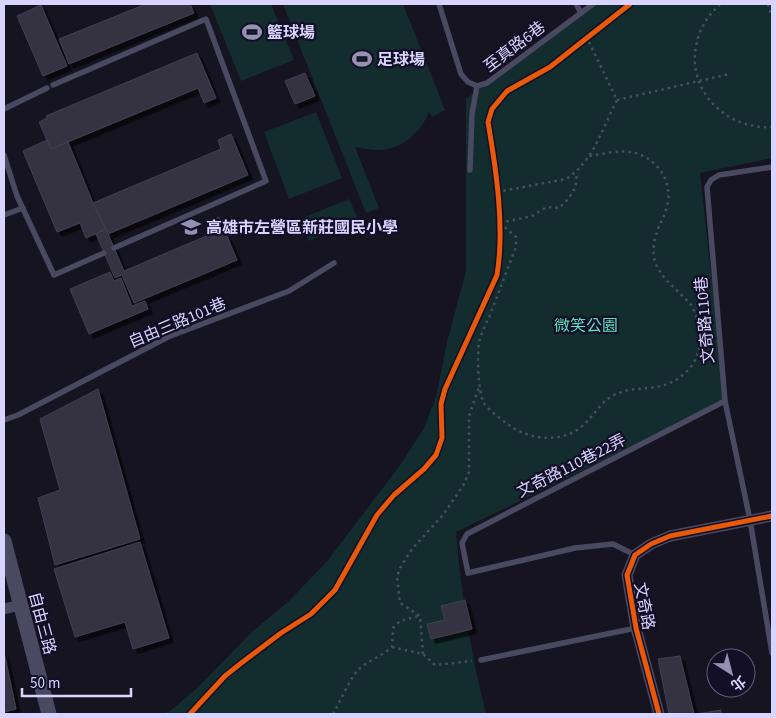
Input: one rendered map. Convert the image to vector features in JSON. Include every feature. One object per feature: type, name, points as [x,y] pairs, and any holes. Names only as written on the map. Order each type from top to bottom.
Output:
[{"type":"street","points":[[635,555],[651,544],[670,536],[772,516]]},
{"type":"street","name":"自由三路","points":[[4,542],[49,714]]},
{"type":"street","name":"文奇路","points":[[635,555],[627,575],[636,628],[659,714]]},
{"type":"street","points":[[4,608],[20,604]]},
{"type":"lane","name":"至真路6巷","points":[[439,4],[461,74],[468,82],[476,86],[487,83],[593,4]]},
{"type":"lane","points":[[576,4],[581,13]]},
{"type":"lane","points":[[4,109],[50,86],[206,19],[266,181],[114,248]]},
{"type":"lane","points":[[470,170],[472,114],[476,86]]},
{"type":"lane","points":[[4,155],[23,208],[54,275],[104,253]]},
{"type":"lane","name":"文奇路110巷","points":[[772,167],[719,175],[711,180],[707,187],[725,402],[750,520],[772,653]]},
{"type":"lane","points":[[4,214],[23,208]]},
{"type":"lane","name":"自由三路101巷","points":[[4,420],[18,415],[168,337],[290,291],[334,263]]},
{"type":"lane","name":"文奇路110巷22弄","points":[[635,555],[613,544],[575,548],[468,573],[462,543],[467,534],[725,402]]},
{"type":"lane","points":[[481,660],[636,628]]},
{"type":"path","points":[[720,4],[708,17],[698,37],[695,58],[698,80],[707,98],[722,113],[740,123],[760,128],[772,127]]},
{"type":"path","points":[[768,4],[771,14]]},
{"type":"path","points":[[580,44],[594,32]]},
{"type":"path","points":[[587,38],[616,100]]},
{"type":"path","points":[[616,100],[728,74]]},
{"type":"path","points":[[497,192],[566,179],[576,173],[589,156],[616,100]]},
{"type":"path","points":[[500,222],[516,237],[516,248],[479,343],[479,387],[484,403],[500,419],[514,429],[537,437],[566,435],[587,423],[599,406],[614,395],[622,392],[657,388],[672,382],[690,368],[695,359],[700,328],[695,312],[686,298],[658,268],[654,258],[657,231],[668,201],[668,187],[664,174],[655,163],[643,155],[630,152],[589,156]]},
{"type":"path","points":[[500,222],[532,216],[547,207],[558,208],[570,198],[577,180],[576,173]]},
{"type":"path","points":[[496,183],[498,200]]},
{"type":"path","points":[[499,215],[500,231]]},
{"type":"path","points":[[420,616],[400,603],[397,577],[400,568],[412,549],[443,515],[464,484],[469,472],[469,416],[479,387]]},
{"type":"path","points":[[333,714],[358,671],[367,663],[382,656],[392,647],[393,628],[400,621],[420,616]]},
{"type":"path","points":[[420,616],[424,654]]},
{"type":"path","points":[[392,647],[424,654],[435,665],[481,660]]},
{"type":"green space","name":"籃球場","points":[[210,4],[271,4],[294,60],[241,81]]},
{"type":"green space","points":[[283,4],[403,4],[445,110],[432,117],[429,112],[416,133],[395,147],[378,150],[355,147],[379,208],[366,213]]},
{"type":"green space","name":"微笑公園","points":[[594,4],[772,4],[772,158],[700,173],[725,401],[456,532],[467,624],[486,714],[163,714],[170,711],[196,689],[253,631],[290,600],[328,560],[401,464],[424,428],[436,397],[447,342],[466,271],[466,99]]},
{"type":"green space","points":[[316,112],[342,178],[289,199],[264,132]]},
{"type":"green space","points":[[349,199],[359,221],[309,241],[300,219]]},
{"type":"building","points":[[146,4],[190,4],[194,13],[69,64],[59,39]]},
{"type":"building","points":[[41,5],[67,66],[43,76],[17,16]]},
{"type":"building","points":[[197,53],[216,98],[204,103],[198,88],[51,149],[39,122],[47,118],[46,116]]},
{"type":"building","points":[[305,73],[315,96],[295,104],[285,81]]},
{"type":"building","points":[[231,134],[248,175],[108,234],[93,203],[221,149],[218,140]]},
{"type":"building","points":[[47,140],[51,149],[68,142],[93,203],[106,229],[86,238],[80,223],[57,232],[23,151]]},
{"type":"building","points":[[219,217],[237,260],[134,303],[122,275],[115,278],[96,234],[106,229],[124,271],[211,234],[207,223]]},
{"type":"building","points":[[110,272],[114,281],[121,278],[132,306],[145,301],[148,309],[89,334],[70,289]]},
{"type":"building","points":[[98,389],[140,539],[55,565],[38,498],[60,490],[40,419]]},
{"type":"building","points":[[140,542],[169,638],[133,649],[125,622],[75,637],[54,569]]},
{"type":"building","points":[[465,600],[472,629],[431,639],[427,624],[445,620],[441,606]]},
{"type":"building","points":[[4,652],[16,709],[4,712]]},
{"type":"building","points":[[680,656],[694,714],[669,714],[658,659]]},
{"type":"building","points":[[721,710],[721,714],[697,714]]},
{"type":"cycle path","points":[[190,714],[225,676],[281,633],[311,614],[335,590],[377,515],[394,495],[424,469],[436,455],[442,438],[441,404],[445,389],[497,275],[500,218],[488,122],[492,109],[507,91],[550,67],[630,4]]},
{"type":"cycle path","points":[[659,714],[636,628],[627,575],[635,555],[651,544],[670,536],[772,516]]},
{"type":"place","name":"籃球場","points":[[252,32]]},
{"type":"place","name":"足球場","points":[[362,59]]},
{"type":"place","name":"高雄市左營區新莊國民小學","points":[[191,227]]}]
